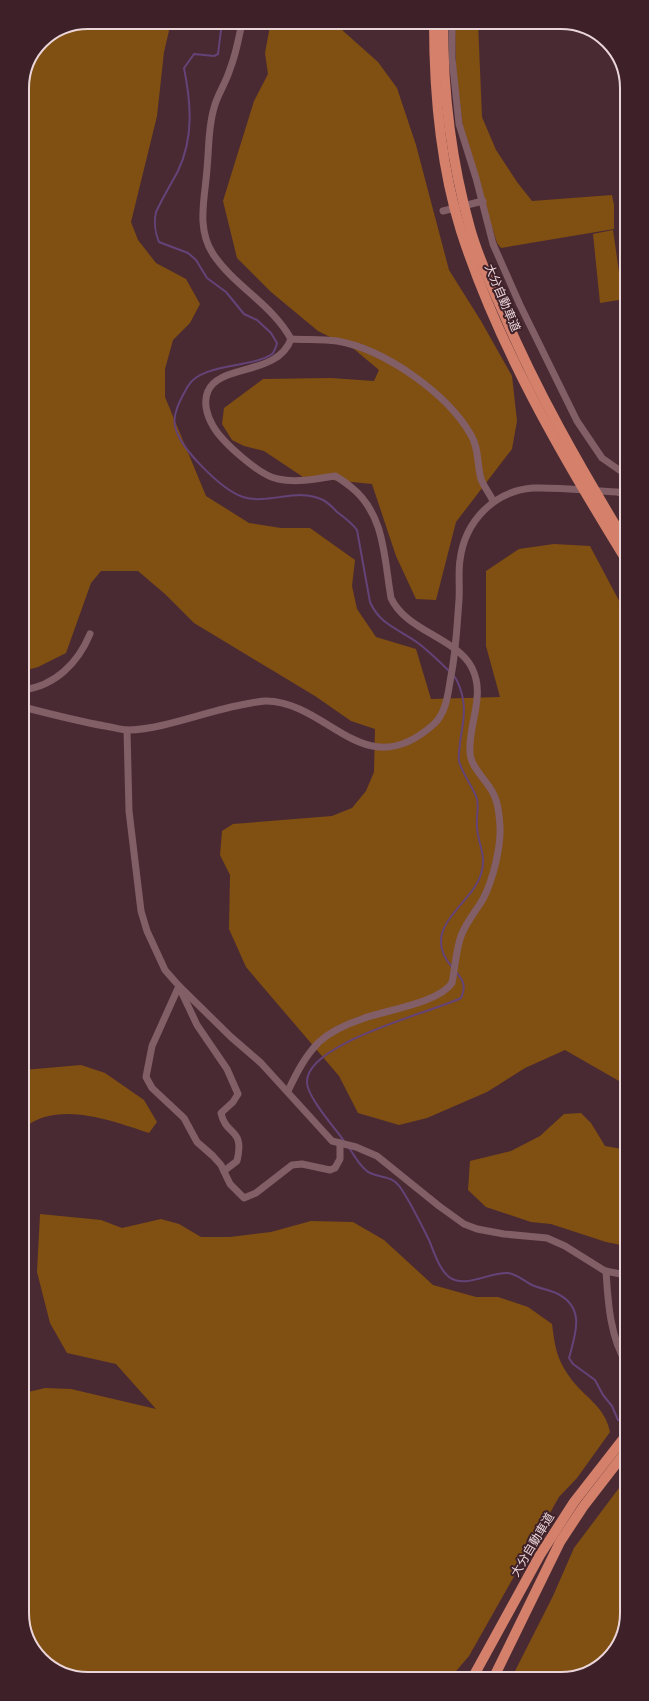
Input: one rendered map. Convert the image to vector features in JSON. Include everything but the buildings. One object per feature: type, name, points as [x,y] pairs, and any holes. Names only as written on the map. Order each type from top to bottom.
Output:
[{"type":"highway","name":"大分自動車道","points":[[434,29],[436,92],[442,144],[451,191],[461,230],[477,276],[530,391],[590,501],[620,550]]},
{"type":"highway","name":"大分自動車道","points":[[443,29],[445,92],[451,143],[470,229],[486,273],[513,336],[565,438],[620,532]]},
{"type":"highway","name":"大分自動車道","points":[[476,1672],[540,1555],[579,1504],[620,1444]]},
{"type":"highway","name":"大分自動車道","points":[[496,1672],[579,1504],[620,1458]]},
{"type":"street","points":[[240,29],[231,68],[214,108],[208,140],[208,168],[203,205],[204,234],[213,253],[224,268],[278,319],[291,339]]},
{"type":"street","points":[[452,29],[452,58],[459,124],[483,201],[493,244],[564,398],[577,421],[602,458],[620,471]]},
{"type":"street","points":[[443,211],[483,201]]},
{"type":"street","points":[[291,339],[335,341],[345,343],[382,357],[408,371],[454,410],[472,436],[481,480],[493,500]]},
{"type":"street","points":[[288,1091],[297,1072],[309,1053],[319,1042],[362,1018],[419,1002],[448,988],[452,983],[461,936],[484,897],[496,864],[500,828],[498,807],[490,788],[472,763],[470,754],[470,738],[476,715],[478,687],[472,668],[461,654],[404,615],[395,607],[391,598],[382,535],[370,506],[359,493],[335,476],[299,480],[278,479],[267,475],[256,468],[224,440],[213,427],[205,400],[208,389],[217,381],[281,356],[288,348],[291,339]]},
{"type":"street","points":[[29,708],[127,730],[159,725],[223,708],[266,701],[296,707],[343,736],[366,745],[387,746],[398,744],[418,736],[436,722],[446,703],[454,662],[459,597],[459,562],[462,545],[478,514],[493,500],[510,493],[532,488],[620,493]]},
{"type":"street","points":[[29,688],[56,679],[80,654],[90,634]]},
{"type":"street","points":[[127,730],[129,811],[142,911],[147,931],[165,970],[179,986],[230,1037],[261,1063],[332,1141],[356,1147],[377,1156],[439,1206],[464,1224],[477,1229],[504,1234],[547,1238],[565,1246],[606,1271],[620,1274]]},
{"type":"street","points":[[179,986],[196,1025],[227,1069],[238,1094],[233,1102],[221,1113],[222,1120],[234,1133],[240,1143],[237,1161],[224,1171]]},
{"type":"street","points":[[179,986],[152,1046],[146,1077],[152,1088],[184,1118],[197,1142],[213,1156],[224,1171],[230,1184],[244,1198],[256,1193],[292,1165],[302,1164],[330,1170],[335,1168],[340,1159],[340,1143]]},
{"type":"street","points":[[606,1271],[608,1296],[616,1342],[620,1350]]},
{"type":"shaded area","points":[[88,29],[169,29],[164,52],[157,116],[131,222],[138,240],[156,263],[186,279],[200,304],[190,323],[173,340],[165,369],[165,397],[206,496],[249,523],[281,528],[310,528],[355,560],[352,586],[357,609],[376,637],[416,649],[431,699],[500,697],[486,646],[486,571],[519,549],[554,544],[590,546],[620,603],[620,1082],[565,1050],[525,1068],[487,1092],[427,1118],[399,1125],[358,1113],[339,1076],[246,967],[229,929],[230,875],[220,855],[222,831],[233,824],[332,816],[352,808],[366,791],[374,772],[375,729],[351,721],[315,696],[194,623],[165,594],[138,571],[101,571],[91,583],[66,653],[38,667],[29,669],[29,84],[31,73],[41,52],[49,44],[69,32]]},
{"type":"shaded area","points":[[269,29],[341,29],[378,62],[397,88],[416,145],[449,270],[481,321],[512,376],[517,421],[512,449],[456,522],[436,600],[416,599],[396,556],[372,484],[303,477],[264,451],[244,446],[232,440],[222,424],[224,408],[263,379],[331,378],[374,381],[379,370],[354,349],[318,331],[271,292],[237,258],[223,201],[254,101],[268,74],[265,53]]},
{"type":"shaded area","points":[[455,29],[478,29],[482,117],[496,150],[517,182],[532,201],[612,195],[614,205],[614,229],[501,248],[497,243],[464,137],[456,69]]},
{"type":"shaded area","points":[[613,230],[620,272],[620,300],[600,303],[593,234]]},
{"type":"shaded area","points":[[81,1065],[105,1073],[144,1100],[157,1122],[149,1133],[119,1123],[69,1114],[53,1115],[38,1120],[29,1125],[29,1070]]},
{"type":"shaded area","points":[[581,1113],[591,1123],[605,1146],[620,1149],[620,1245],[606,1242],[551,1224],[531,1222],[486,1207],[468,1190],[470,1161],[511,1151],[540,1136],[564,1114]]},
{"type":"shaded area","points":[[40,1214],[101,1220],[122,1228],[161,1219],[179,1224],[201,1237],[230,1237],[271,1232],[311,1221],[353,1222],[384,1240],[433,1285],[476,1297],[498,1297],[528,1307],[552,1324],[555,1345],[561,1363],[574,1383],[592,1401],[603,1415],[610,1432],[577,1478],[559,1497],[469,1656],[455,1672],[84,1672],[69,1669],[46,1655],[35,1639],[31,1628],[29,1613],[29,1392],[45,1388],[71,1389],[156,1409],[116,1364],[67,1353],[50,1323],[37,1272]]},
{"type":"shaded area","points":[[619,1488],[620,1613],[619,1624],[614,1639],[603,1655],[584,1668],[561,1672],[515,1672],[553,1596],[574,1548]]},
{"type":"waterway","points":[[221,29],[218,54],[214,56],[194,54],[184,68],[190,120],[187,145],[178,171],[156,212],[156,231],[159,242],[188,253],[196,260],[207,278],[226,292],[244,314],[257,320],[271,333],[277,343],[273,353],[263,358],[253,362],[215,369],[204,373],[195,379],[188,386],[178,405],[174,421],[178,435],[184,445],[203,467],[213,477],[234,493],[253,499],[293,495],[313,496],[323,500],[350,522],[357,530],[370,602],[374,610],[391,626],[411,638],[431,653],[450,672]]},
{"type":"waterway","points":[[452,967],[443,953],[441,940],[444,929],[450,918],[476,885],[483,867],[483,856],[477,827],[477,799],[459,761],[464,709],[460,688],[453,675]]},
{"type":"waterway","points":[[344,1141],[322,1113],[312,1097],[307,1083],[312,1068],[326,1055],[347,1042],[399,1020],[461,998],[464,987],[461,978],[456,972]]},
{"type":"waterway","points":[[349,1148],[367,1171],[397,1183],[419,1220],[440,1265],[445,1274],[449,1277],[455,1280],[470,1281],[501,1273],[508,1273],[517,1276],[539,1288],[552,1291],[567,1300],[572,1306],[576,1322],[576,1330],[569,1358],[573,1364],[595,1380],[603,1395],[612,1406],[618,1420],[620,1420]]}]
